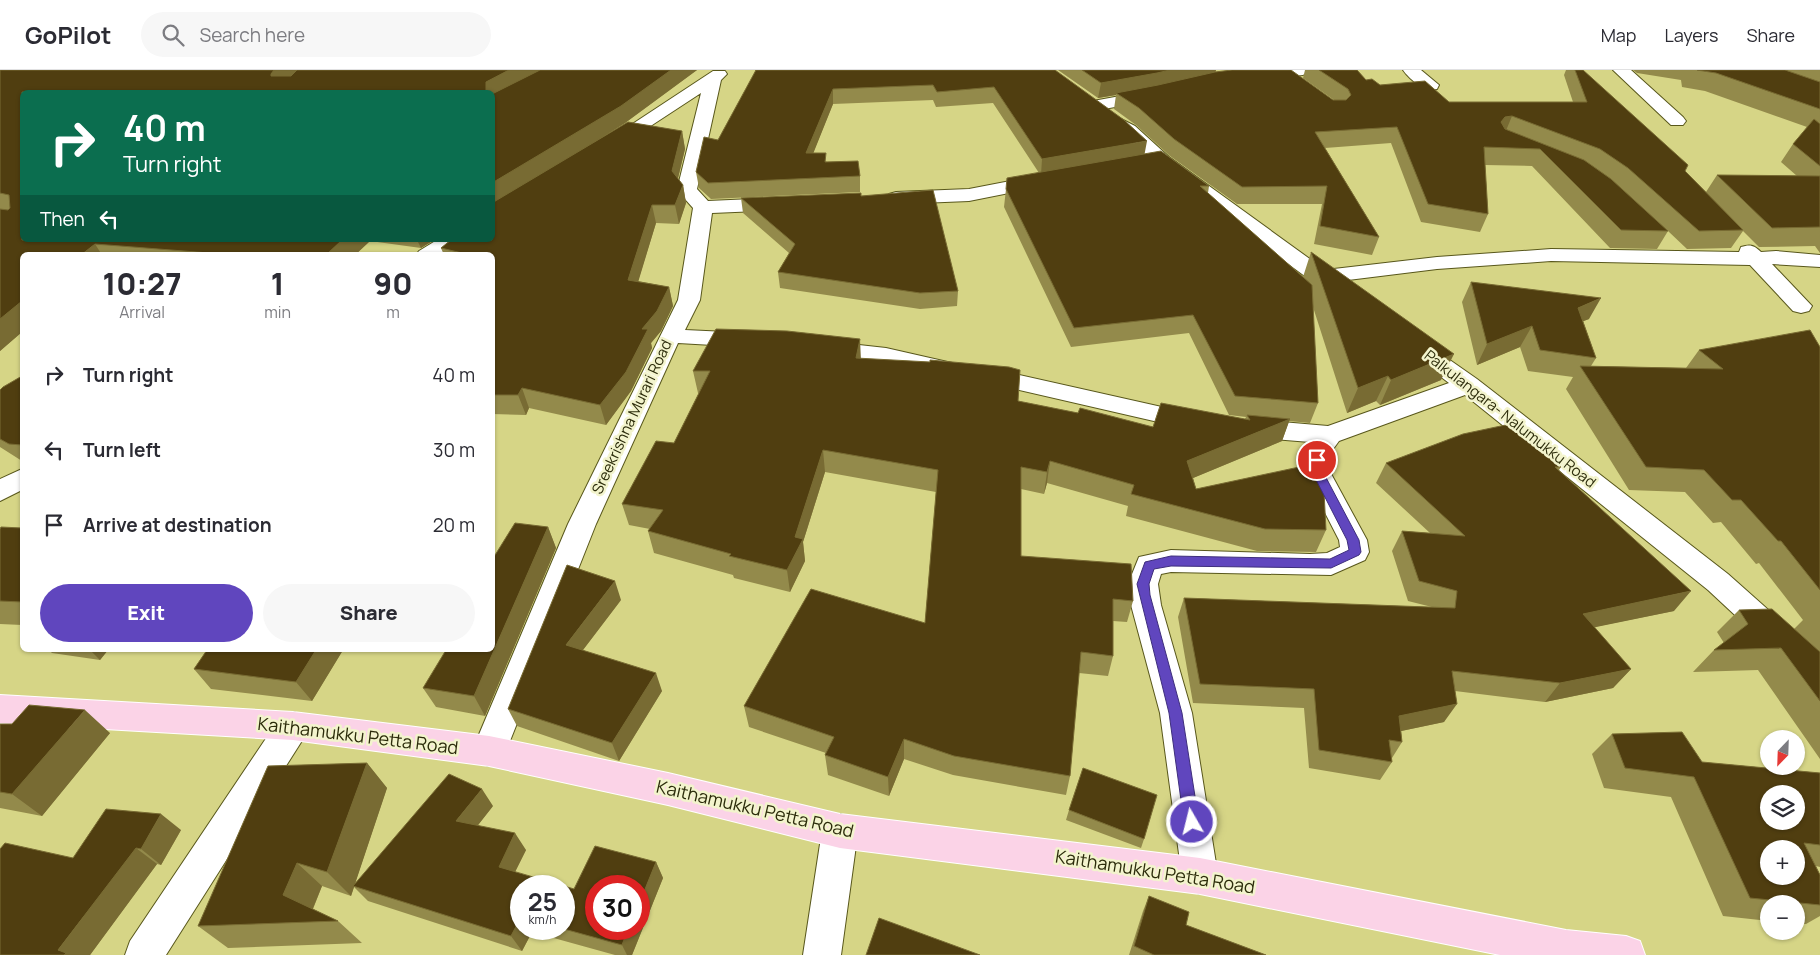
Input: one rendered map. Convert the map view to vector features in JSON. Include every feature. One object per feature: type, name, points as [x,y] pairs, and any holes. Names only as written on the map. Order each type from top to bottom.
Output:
[{"type":"main road","name":"Kaithamukku Petta Road","points":[[0,708],[293,726],[490,751],[668,789],[840,831],[1200,876],[1566,949],[1626,955]]},
{"type":"street","points":[[1238,77],[1303,70]]},
{"type":"street","points":[[1411,70],[1431,85]]},
{"type":"street","points":[[1621,70],[1677,121]]},
{"type":"street","points":[[1282,72],[1305,88]]},
{"type":"street","points":[[595,154],[719,74]]},
{"type":"street","points":[[719,74],[687,190],[703,207],[792,203]]},
{"type":"street","points":[[1164,92],[1085,100],[1129,130],[1162,161],[1351,300]]},
{"type":"street","points":[[1134,165],[1162,161]]},
{"type":"street","points":[[881,199],[970,195],[1062,177]]},
{"type":"street","name":"Sreekrishna Murari Road","points":[[490,751],[582,524],[670,336],[689,300],[703,207]]},
{"type":"street","points":[[1659,237],[1680,256]]},
{"type":"street","points":[[1737,240],[1801,306]]},
{"type":"street","points":[[431,252],[449,242]]},
{"type":"street","points":[[1320,277],[1437,263],[1551,255],[1680,256],[1756,259],[1776,257],[1820,261]]},
{"type":"street","name":"Palkulangara- Nalumukku Road","points":[[1398,334],[1468,385],[1718,582],[1820,675]]},
{"type":"street","points":[[670,336],[765,341]]},
{"type":"street","points":[[803,345],[886,355],[925,365],[1007,379],[1182,421],[1330,435],[1468,385]]},
{"type":"street","points":[[1200,876],[1176,713],[1146,605],[1143,584],[1149,565],[1171,561],[1331,564],[1355,552],[1353,540],[1316,470],[1318,450],[1330,435]]},
{"type":"street","points":[[144,955],[293,726]]},
{"type":"street","points":[[822,955],[840,831]]},
{"type":"building","points":[[0,70],[274,70],[271,76],[291,76],[297,70],[509,70],[486,82],[486,90],[20,90],[20,242],[340,242],[329,252],[196,252],[95,244],[85,252],[20,252],[20,303],[0,319],[0,209],[8,210],[10,208],[9,195],[0,193]]},
{"type":"building","points":[[540,70],[671,70],[621,106],[495,181],[495,92]]},
{"type":"building","points":[[756,70],[1055,70],[1124,120],[1147,141],[1042,159],[994,87],[937,92],[933,85],[833,89],[806,153],[826,153],[825,162],[858,161],[860,176],[708,183],[696,172],[704,137],[718,140]]},
{"type":"building","points":[[1082,70],[1170,70],[1101,83]]},
{"type":"building","points":[[1232,70],[1291,70],[1333,100],[1346,100],[1351,95],[1348,89],[1319,70],[1357,70],[1366,80],[1372,79],[1380,85],[1425,81],[1449,102],[1587,102],[1575,70],[1583,70],[1688,165],[1685,171],[1743,230],[1699,231],[1628,168],[1600,149],[1512,116],[1505,117],[1501,122],[1505,129],[1584,160],[1611,179],[1668,231],[1621,230],[1540,149],[1484,147],[1488,214],[1428,204],[1397,127],[1315,132],[1379,237],[1320,226],[1327,186],[1242,187],[1174,139],[1139,108],[1116,93]]},
{"type":"building","points":[[1697,70],[1785,70],[1820,82],[1820,109],[1716,73]]},
{"type":"building","points":[[1814,119],[1820,124],[1820,166],[1793,144]]},
{"type":"building","points":[[628,122],[682,131],[672,171],[683,185],[675,205],[652,205],[628,280],[669,287],[657,311],[642,329],[648,329],[626,372],[600,405],[522,388],[518,395],[495,395],[495,252],[458,252],[441,248],[448,242],[495,242],[495,201]]},
{"type":"building","points":[[1161,151],[1209,186],[1200,186],[1312,285],[1318,403],[1235,396],[1193,315],[1074,328],[1006,189],[1007,178]]},
{"type":"building","points":[[1717,175],[1820,176],[1820,227],[1772,228]]},
{"type":"building","points":[[933,190],[958,291],[920,293],[778,272],[795,244],[741,198],[861,193],[861,196]]},
{"type":"building","points":[[1311,252],[1454,354],[1391,380],[1388,376],[1358,388]]},
{"type":"building","points":[[1471,282],[1601,298],[1578,308],[1596,358],[1540,350],[1532,326],[1487,344]]},
{"type":"building","points":[[716,329],[787,331],[860,339],[856,358],[930,362],[930,360],[1009,367],[1020,370],[1018,401],[1078,413],[1080,408],[1153,427],[1161,403],[1250,420],[1247,415],[1290,419],[1187,461],[1196,489],[1318,463],[1323,472],[1326,530],[1265,529],[1131,494],[1134,485],[1050,461],[1047,472],[1021,467],[1021,556],[1131,564],[1133,601],[1113,599],[1113,656],[1081,652],[1070,776],[954,756],[904,739],[888,777],[825,755],[834,737],[744,706],[811,589],[925,623],[938,470],[823,450],[795,537],[803,539],[787,570],[729,556],[731,554],[648,531],[663,510],[622,504],[656,441],[674,443],[710,371],[693,371]]},
{"type":"building","points":[[1810,330],[1820,347],[1820,590],[1781,541],[1778,541],[1741,500],[1732,500],[1704,470],[1646,467],[1580,366],[1723,369],[1699,350]]},
{"type":"building","points":[[20,377],[20,445],[9,444],[0,439],[0,390]]},
{"type":"building","points":[[1515,423],[1561,467],[1555,467],[1691,591],[1583,614],[1631,669],[1560,683],[1452,671],[1457,704],[1399,716],[1402,742],[1389,740],[1392,762],[1319,750],[1314,689],[1200,684],[1184,598],[1455,608],[1457,591],[1419,581],[1402,531],[1465,536],[1386,463],[1463,434]]},
{"type":"building","points":[[515,523],[548,527],[495,648],[495,555]]},
{"type":"building","points":[[1,527],[20,528],[20,602],[0,601]]},
{"type":"building","points":[[567,565],[615,581],[566,645],[656,673],[612,743],[508,709]]},
{"type":"building","points":[[1772,609],[1820,652],[1820,701],[1781,648],[1714,650],[1748,624],[1739,610]]},
{"type":"building","points":[[206,652],[315,652],[296,682],[194,669]]},
{"type":"building","points":[[445,652],[493,652],[474,696],[423,688]]},
{"type":"building","points":[[29,705],[85,710],[12,794],[0,792],[0,724],[12,724]]},
{"type":"building","points":[[1682,732],[1702,762],[1760,767],[1760,775],[1805,775],[1805,772],[1820,773],[1820,845],[1805,843],[1805,840],[1760,840],[1760,885],[1805,885],[1805,845],[1820,875],[1820,905],[1805,904],[1805,895],[1760,895],[1760,899],[1750,898],[1694,777],[1625,768],[1612,734]]},
{"type":"building","points":[[367,763],[327,872],[297,863],[283,895],[338,921],[198,926],[268,766]]},
{"type":"building","points":[[1083,768],[1157,795],[1144,839],[1069,810]]},
{"type":"building","points":[[449,774],[482,789],[456,821],[515,833],[499,867],[526,875],[510,875],[510,936],[353,886]]},
{"type":"building","points":[[106,809],[161,814],[141,849],[136,848],[58,950],[66,953],[64,955],[0,955],[0,849],[5,843],[73,858]]},
{"type":"building","points":[[595,846],[656,862],[650,877],[650,875],[585,875],[585,935],[575,932],[575,887]]},
{"type":"building","points":[[1149,896],[1189,912],[1186,925],[1266,955],[1154,955],[1134,946]]},
{"type":"building","points":[[879,918],[980,955],[866,955]]},
{"type":"building","points":[[604,940],[624,940],[622,945]]},
{"type":"route","points":[[1192,822],[1176,713],[1144,595],[1143,584],[1149,565],[1171,561],[1331,564],[1355,552],[1353,540],[1316,470],[1317,460]]}]
